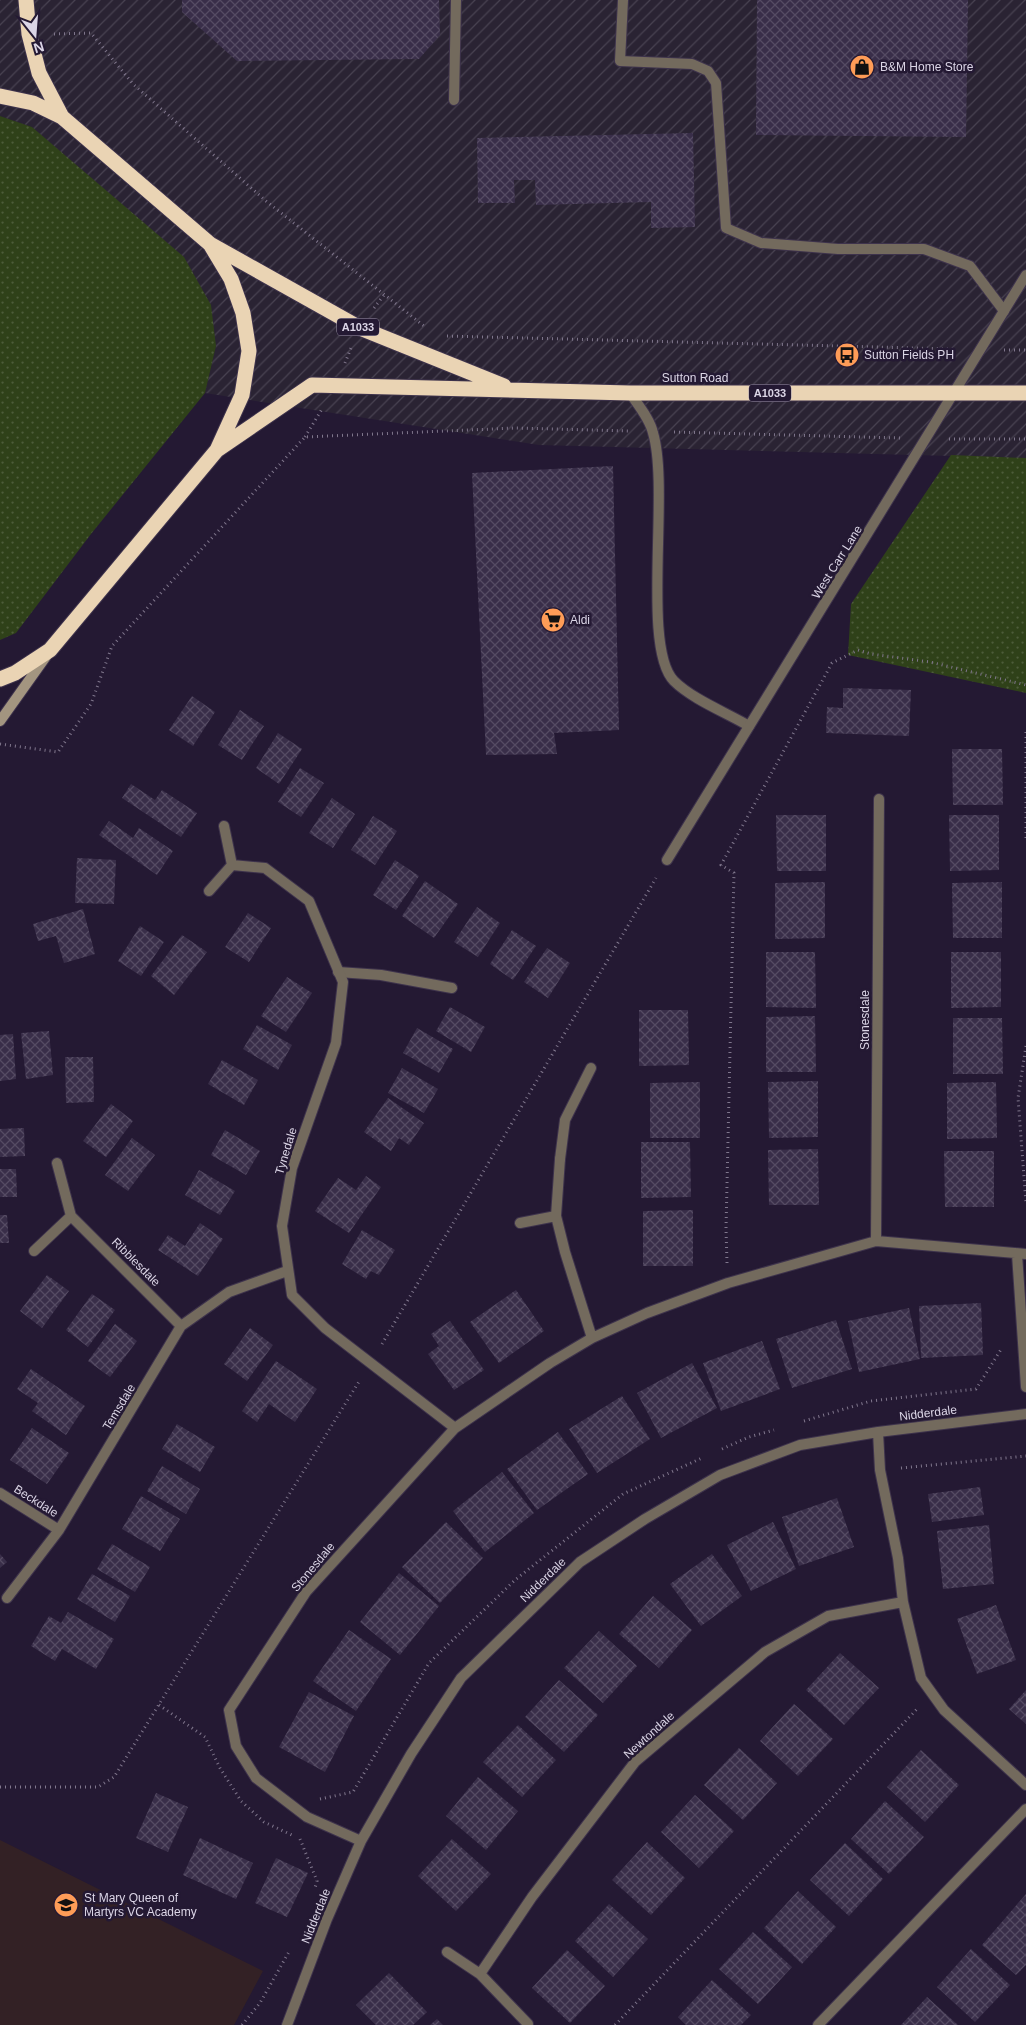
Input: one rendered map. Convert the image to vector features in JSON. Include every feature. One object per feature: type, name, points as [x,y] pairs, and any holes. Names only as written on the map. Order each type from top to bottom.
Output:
[{"type":"highway","points":[[26,0],[29,34],[39,73],[62,117]]},
{"type":"highway","points":[[0,96],[33,103],[62,117],[210,244],[231,279],[243,313],[249,351],[242,395],[217,450],[50,650],[15,673],[0,680]]},
{"type":"highway","name":"A1033","points":[[210,244],[360,328],[515,390]]},
{"type":"highway","name":"A1033","points":[[217,450],[312,385],[515,390]]},
{"type":"highway","name":"Sutton Road","points":[[515,390],[630,393],[1026,393]]},
{"type":"street","points":[[454,100],[456,0]]},
{"type":"street","points":[[623,0],[620,60],[692,64],[708,71],[716,83],[726,228],[761,243],[838,249],[924,249],[970,266],[1004,312]]},
{"type":"street","name":"West Carr Lane","points":[[667,860],[1026,275]]},
{"type":"street","points":[[630,393],[653,432],[660,500],[657,623],[663,660],[673,680],[749,726]]},
{"type":"street","points":[[0,721],[50,650]]},
{"type":"street","name":"Stonesdale","points":[[876,1241],[879,799]]},
{"type":"street","points":[[209,892],[232,865],[224,826]]},
{"type":"street","name":"Tynedale","points":[[232,865],[265,868],[309,901],[343,982],[336,1043],[292,1168],[282,1226],[287,1271],[292,1295],[325,1328],[455,1428]]},
{"type":"street","points":[[338,972],[381,975],[452,988]]},
{"type":"street","points":[[590,1068],[565,1120],[556,1216],[565,1252],[592,1338]]},
{"type":"street","points":[[34,1251],[71,1216],[57,1163]]},
{"type":"street","name":"Ribblesdale","points":[[71,1216],[182,1326]]},
{"type":"street","points":[[520,1223],[556,1216]]},
{"type":"street","name":"Stonesdale","points":[[361,1841],[307,1817],[256,1778],[236,1746],[229,1710],[306,1592],[455,1428],[550,1363],[592,1338],[646,1313],[728,1283],[876,1241],[1022,1254],[1023,1345],[1026,1387]]},
{"type":"street","name":"Temsdale","points":[[7,1598],[59,1530],[182,1326],[229,1292],[287,1271]]},
{"type":"street","name":"Nidderdale","points":[[287,2025],[327,1919],[361,1841],[410,1754],[461,1678],[580,1562],[645,1519],[720,1475],[800,1445],[878,1432],[1026,1414]]},
{"type":"street","points":[[878,1432],[880,1470],[898,1558],[903,1602],[921,1678],[944,1710],[1026,1784]]},
{"type":"street","name":"Beckdale","points":[[0,1493],[59,1530]]},
{"type":"street","name":"Newtondale","points":[[480,1974],[532,1897],[635,1762],[765,1652],[828,1616],[903,1602]]},
{"type":"street","points":[[818,2025],[1026,1809]]},
{"type":"street","points":[[447,1952],[480,1974],[528,2024]]},
{"type":"path","points":[[29,34],[90,33],[140,90],[266,201],[428,330]]},
{"type":"path","points":[[445,336],[1026,350]]},
{"type":"path","points":[[0,744],[58,752],[91,704],[112,646],[224,528],[305,437],[515,428],[927,439],[1026,439]]},
{"type":"path","points":[[728,1283],[726,1229],[734,873],[721,865],[832,663],[858,650],[930,662],[1026,685]]},
{"type":"path","points":[[1026,732],[1026,838]]},
{"type":"path","points":[[0,1787],[98,1787],[114,1778],[370,1363],[667,860]]},
{"type":"path","points":[[1026,1046],[1018,1098],[1026,1203]]},
{"type":"path","points":[[871,1401],[976,1389],[1004,1345],[1023,1345]]},
{"type":"path","points":[[880,1470],[1026,1456]]},
{"type":"path","points":[[615,2025],[932,1693]]},
{"type":"path","points":[[159,1705],[205,1737],[220,1768],[241,1800],[264,1822],[301,1839],[317,1882],[314,1890]]},
{"type":"path","points":[[242,2025],[260,2003],[294,1942]]},
{"type":"shaded area","points":[[0,0],[1026,0],[1026,458],[539,445],[205,393],[216,346],[32,127],[0,116]]},
{"type":"shaded area","name":"St Mary Queen of Martyrs VC Academy","points":[[0,1840],[263,1971],[234,2025],[0,2025]]},
{"type":"green space","points":[[0,116],[32,127],[184,257],[211,305],[216,346],[205,393],[91,534],[16,633],[0,640]]},
{"type":"green space","points":[[951,455],[1026,458],[1026,693],[848,655],[851,604]]},
{"type":"building","points":[[182,0],[439,0],[440,35],[419,59],[237,61],[182,12]]},
{"type":"building","name":"B&M Home Store","points":[[757,0],[968,0],[966,137],[756,135]]},
{"type":"building","points":[[693,133],[695,227],[651,228],[651,202],[536,205],[535,180],[514,180],[515,203],[478,203],[477,138]]},
{"type":"building","points":[[613,466],[619,730],[554,733],[557,754],[486,755],[472,473]]},
{"type":"building","points":[[843,688],[911,690],[909,736],[826,733],[827,707],[843,708]]},
{"type":"building","points":[[192,696],[215,712],[193,746],[169,730]]},
{"type":"building","points":[[240,710],[264,726],[242,760],[218,745]]},
{"type":"building","points":[[278,733],[302,749],[279,784],[256,768]]},
{"type":"building","points":[[952,749],[1002,749],[1003,805],[953,805]]},
{"type":"building","points":[[300,768],[324,783],[301,817],[278,802]]},
{"type":"building","points":[[131,784],[155,800],[162,790],[197,813],[181,837],[122,798]]},
{"type":"building","points":[[332,798],[355,814],[333,848],[309,833]]},
{"type":"building","points":[[776,815],[826,815],[826,871],[777,871]]},
{"type":"building","points":[[949,815],[999,815],[999,870],[950,871]]},
{"type":"building","points":[[373,816],[397,831],[375,865],[351,850]]},
{"type":"building","points":[[109,821],[133,838],[139,828],[173,851],[157,875],[99,835]]},
{"type":"building","points":[[77,858],[116,860],[114,904],[75,903]]},
{"type":"building","points":[[395,860],[419,876],[396,910],[373,895]]},
{"type":"building","points":[[425,881],[458,904],[434,938],[402,916]]},
{"type":"building","points":[[825,882],[825,938],[775,939],[775,883]]},
{"type":"building","points":[[1002,882],[1002,938],[953,938],[952,883]]},
{"type":"building","points":[[477,907],[500,923],[478,957],[454,942]]},
{"type":"building","points":[[83,909],[95,954],[64,963],[56,936],[38,941],[33,924]]},
{"type":"building","points":[[248,913],[271,928],[249,962],[225,947]]},
{"type":"building","points":[[140,926],[164,942],[141,976],[118,961]]},
{"type":"building","points":[[512,930],[536,946],[513,980],[490,964]]},
{"type":"building","points":[[182,935],[207,952],[174,995],[151,976]]},
{"type":"building","points":[[547,948],[570,963],[548,998],[524,982]]},
{"type":"building","points":[[766,952],[815,952],[816,1008],[766,1007]]},
{"type":"building","points":[[951,952],[1001,952],[1001,1007],[951,1008]]},
{"type":"building","points":[[287,977],[312,993],[286,1032],[261,1016]]},
{"type":"building","points":[[450,1007],[485,1027],[471,1052],[436,1031]]},
{"type":"building","points":[[639,1010],[688,1010],[689,1065],[639,1066]]},
{"type":"building","points":[[815,1016],[816,1072],[766,1072],[766,1017]]},
{"type":"building","points":[[953,1018],[1002,1018],[1003,1074],[953,1074]]},
{"type":"building","points":[[257,1025],[292,1045],[278,1070],[243,1049]]},
{"type":"building","points":[[417,1028],[453,1049],[439,1073],[403,1053]]},
{"type":"building","points":[[49,1031],[53,1075],[26,1079],[21,1033]]},
{"type":"building","points":[[13,1034],[16,1079],[0,1081],[0,1035]]},
{"type":"building","points":[[65,1057],[93,1057],[94,1102],[66,1103]]},
{"type":"building","points":[[222,1060],[258,1080],[244,1105],[208,1084]]},
{"type":"building","points":[[402,1068],[438,1089],[424,1113],[388,1093]]},
{"type":"building","points":[[818,1081],[818,1137],[769,1138],[768,1082]]},
{"type":"building","points":[[700,1082],[700,1138],[650,1138],[650,1083]]},
{"type":"building","points":[[996,1082],[997,1138],[947,1139],[947,1083]]},
{"type":"building","points":[[388,1098],[424,1123],[409,1145],[399,1138],[391,1151],[364,1132]]},
{"type":"building","points":[[111,1104],[133,1121],[106,1157],[83,1141]]},
{"type":"building","points":[[24,1128],[25,1156],[0,1157],[0,1129]]},
{"type":"building","points":[[225,1130],[260,1151],[246,1175],[211,1155]]},
{"type":"building","points":[[132,1138],[155,1155],[128,1191],[105,1175]]},
{"type":"building","points":[[641,1142],[690,1142],[691,1197],[641,1198]]},
{"type":"building","points":[[818,1149],[819,1205],[769,1205],[768,1150]]},
{"type":"building","points":[[944,1151],[994,1151],[994,1207],[945,1207]]},
{"type":"building","points":[[0,1169],[16,1169],[17,1197],[0,1197]]},
{"type":"building","points":[[199,1170],[235,1191],[220,1215],[185,1195]]},
{"type":"building","points":[[366,1176],[381,1187],[349,1233],[315,1211],[338,1178],[356,1190]]},
{"type":"building","points":[[693,1210],[693,1266],[643,1266],[643,1211]]},
{"type":"building","points":[[0,1215],[7,1215],[9,1243],[0,1243]]},
{"type":"building","points":[[200,1223],[223,1239],[198,1276],[158,1250],[168,1235],[185,1246]]},
{"type":"building","points":[[362,1230],[395,1250],[379,1275],[371,1271],[366,1279],[342,1264]]},
{"type":"building","points":[[47,1275],[69,1291],[42,1328],[20,1311]]},
{"type":"building","points":[[516,1290],[544,1331],[499,1363],[470,1322]]},
{"type":"building","points":[[92,1294],[115,1310],[88,1347],[66,1330]]},
{"type":"building","points":[[981,1303],[983,1355],[921,1358],[919,1306]]},
{"type":"building","points":[[909,1308],[920,1359],[859,1372],[848,1321]]},
{"type":"building","points":[[836,1320],[852,1369],[792,1388],[776,1339]]},
{"type":"building","points":[[450,1321],[484,1370],[454,1390],[428,1354],[439,1346],[431,1334]]},
{"type":"building","points":[[115,1324],[137,1341],[110,1377],[88,1361]]},
{"type":"building","points":[[250,1328],[273,1345],[247,1381],[224,1364]]},
{"type":"building","points":[[762,1341],[780,1389],[721,1411],[703,1363]]},
{"type":"building","points":[[276,1361],[317,1389],[295,1422],[269,1404],[257,1422],[242,1411]]},
{"type":"building","points":[[692,1363],[717,1408],[661,1438],[637,1393]]},
{"type":"building","points":[[31,1369],[85,1406],[66,1435],[32,1411],[38,1403],[17,1389]]},
{"type":"building","points":[[622,1396],[650,1439],[597,1473],[569,1429]]},
{"type":"building","points":[[177,1424],[215,1447],[200,1472],[162,1449]]},
{"type":"building","points":[[32,1428],[69,1453],[47,1484],[10,1460]]},
{"type":"building","points":[[558,1432],[588,1474],[537,1510],[507,1469]]},
{"type":"building","points":[[162,1466],[200,1489],[186,1514],[147,1491]]},
{"type":"building","points":[[502,1472],[534,1513],[485,1552],[453,1511]]},
{"type":"building","points":[[980,1487],[984,1515],[932,1522],[928,1494]]},
{"type":"building","points":[[141,1496],[180,1519],[160,1551],[122,1529]]},
{"type":"building","points":[[837,1498],[854,1547],[799,1566],[782,1517]]},
{"type":"building","points":[[446,1522],[483,1558],[440,1603],[402,1567]]},
{"type":"building","points":[[773,1522],[796,1569],[751,1591],[727,1545]]},
{"type":"building","points":[[989,1525],[994,1584],[943,1589],[937,1531]]},
{"type":"building","points":[[112,1544],[150,1567],[135,1592],[97,1569]]},
{"type":"building","points":[[0,1554],[7,1562],[0,1568]]},
{"type":"building","points":[[712,1554],[742,1596],[701,1626],[670,1584]]},
{"type":"building","points":[[399,1573],[439,1606],[400,1655],[360,1622]]},
{"type":"building","points":[[92,1574],[130,1596],[115,1622],[77,1599]]},
{"type":"building","points":[[653,1596],[692,1630],[659,1668],[619,1634]]},
{"type":"building","points":[[996,1605],[1016,1660],[977,1674],[957,1619]]},
{"type":"building","points":[[68,1612],[114,1639],[96,1669],[62,1649],[55,1661],[31,1646],[49,1616],[61,1623]]},
{"type":"building","points":[[349,1630],[391,1659],[356,1711],[313,1681]]},
{"type":"building","points":[[599,1631],[637,1666],[603,1703],[564,1668]]},
{"type":"building","points":[[840,1653],[879,1688],[844,1725],[806,1690]]},
{"type":"building","points":[[559,1680],[598,1715],[564,1752],[525,1717]]},
{"type":"building","points":[[1026,1690],[1026,1724],[1009,1709]]},
{"type":"building","points":[[309,1692],[354,1716],[325,1772],[279,1747]]},
{"type":"building","points":[[794,1704],[833,1739],[798,1776],[760,1741]]},
{"type":"building","points":[[518,1725],[556,1760],[522,1797],[483,1762]]},
{"type":"building","points":[[739,1748],[777,1783],[743,1820],[704,1785]]},
{"type":"building","points":[[921,1750],[959,1785],[925,1822],[887,1787]]},
{"type":"building","points":[[478,1777],[518,1811],[486,1850],[446,1816]]},
{"type":"building","points":[[156,1793],[188,1807],[168,1852],[136,1838]]},
{"type":"building","points":[[695,1795],[734,1831],[699,1868],[661,1832]]},
{"type":"building","points":[[885,1801],[924,1837],[889,1874],[851,1839]]},
{"type":"building","points":[[200,1838],[253,1863],[236,1899],[183,1875]]},
{"type":"building","points":[[452,1839],[491,1874],[456,1911],[418,1876]]},
{"type":"building","points":[[647,1842],[685,1878],[651,1915],[612,1880]]},
{"type":"building","points":[[845,1843],[883,1879],[849,1916],[810,1880]]},
{"type":"building","points":[[276,1858],[308,1873],[287,1917],[255,1903]]},
{"type":"building","points":[[798,1891],[836,1927],[802,1964],[764,1928]]},
{"type":"building","points":[[1026,1894],[1026,1965],[1016,1975],[982,1945]]},
{"type":"building","points":[[609,1904],[648,1939],[613,1977],[575,1941]]},
{"type":"building","points":[[753,1932],[792,1967],[758,2004],[719,1969]]},
{"type":"building","points":[[971,1949],[1010,1985],[975,2022],[937,1987]]},
{"type":"building","points":[[567,1950],[605,1986],[570,2023],[532,1988]]},
{"type":"building","points":[[389,1973],[427,2012],[413,2025],[376,2025],[356,2005]]},
{"type":"building","points":[[712,1980],[751,2015],[741,2025],[686,2025],[678,2017]]},
{"type":"building","points":[[927,1997],[958,2025],[901,2025]]},
{"type":"building","points":[[437,2019],[443,2025],[430,2025]]},
{"type":"place","name":"B&M Home Store","points":[[862,67]]},
{"type":"place","name":"Sutton Fields PH","points":[[847,355]]},
{"type":"place","name":"Aldi","points":[[553,620]]},
{"type":"place","name":"St Mary Queen of Martyrs VC Academy","points":[[66,1905]]}]
